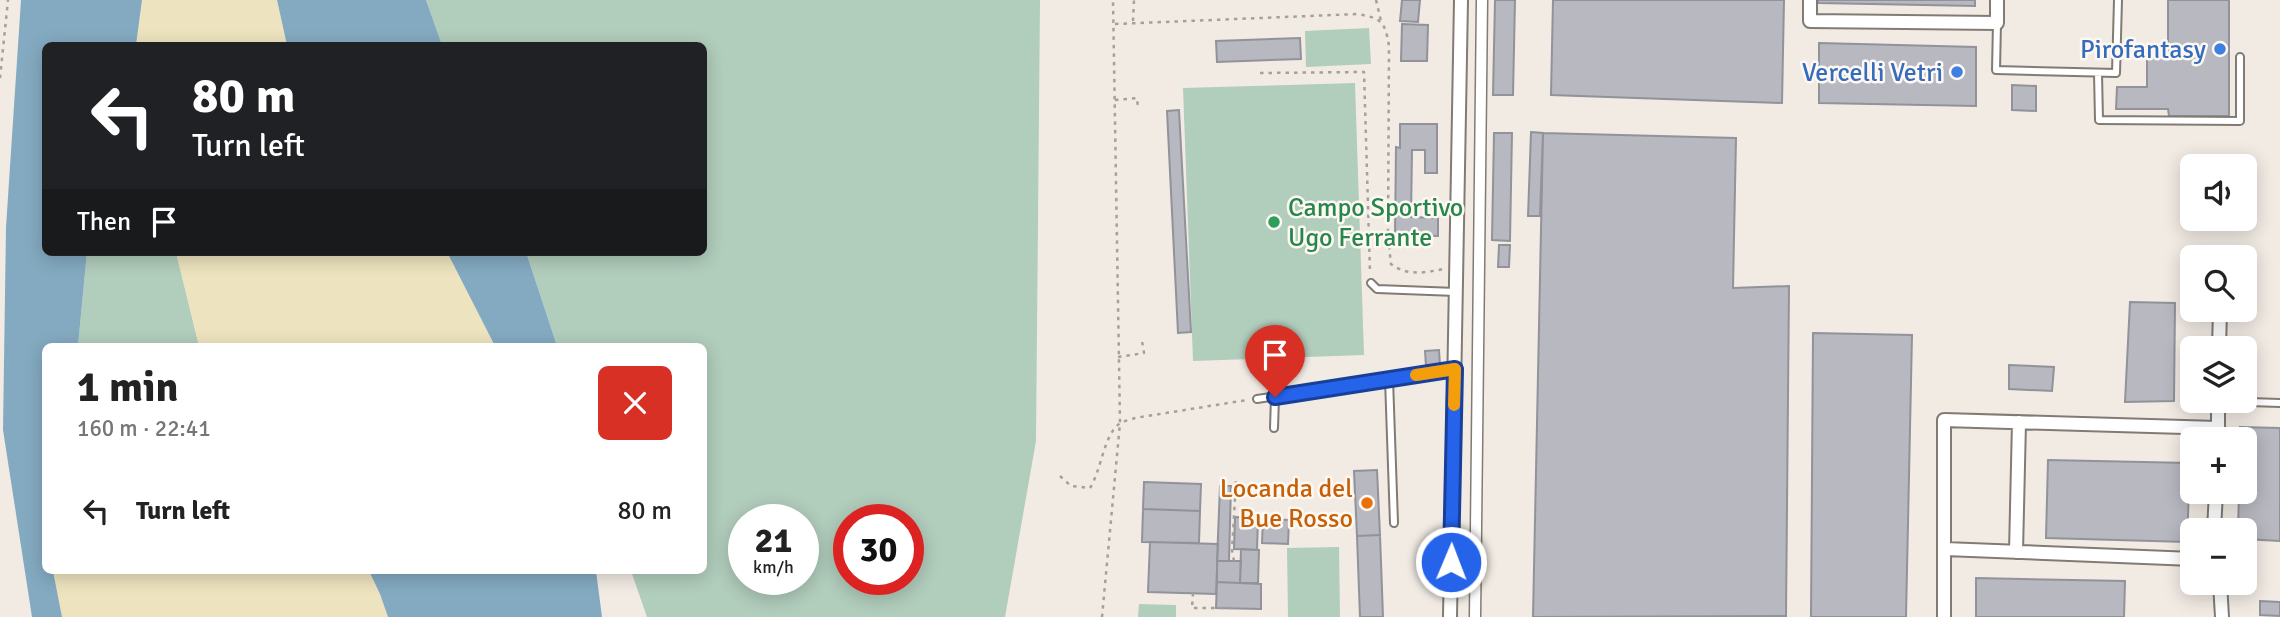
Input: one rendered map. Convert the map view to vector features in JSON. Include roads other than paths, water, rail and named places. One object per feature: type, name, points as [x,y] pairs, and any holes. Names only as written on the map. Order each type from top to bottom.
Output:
[{"type":"street","points":[[1450,617],[1461,0]]},
{"type":"street","points":[[1475,617],[1482,0]]},
{"type":"street","points":[[1811,0],[1810,21],[1997,23],[1997,0]]},
{"type":"street","points":[[1944,617],[1944,420],[2180,432]]},
{"type":"street","points":[[2016,552],[2019,422]]},
{"type":"street","points":[[1945,549],[2180,558]]},
{"type":"street","points":[[2221,595],[2222,617]]},
{"type":"lane","points":[[1997,23],[1996,70],[2116,74],[2118,0]]},
{"type":"lane","points":[[2098,73],[2099,120],[2240,121],[2240,57]]},
{"type":"lane","points":[[1371,283],[1377,289],[1456,292]]},
{"type":"lane","points":[[1257,398],[1455,369]]},
{"type":"lane","points":[[1390,379],[1394,523]]},
{"type":"lane","points":[[1274,428],[1275,397]]},
{"type":"lane","points":[[2257,402],[2280,402]]},
{"type":"water","points":[[21,0],[142,0],[136,42],[42,42],[42,256],[87,256],[78,343],[42,343],[42,574],[54,574],[62,617],[32,617],[3,430],[6,227]]},
{"type":"water","points":[[277,0],[426,0],[441,42],[286,42]]},
{"type":"water","points":[[449,256],[527,256],[556,343],[493,343]]},
{"type":"water","points":[[370,574],[596,574],[602,617],[388,617]]},
{"type":"place","name":"Pirofantasy","points":[[2220,49]]},
{"type":"place","name":"Vercelli Vetri","points":[[1957,72]]},
{"type":"place","name":"Campo Sportivo Ugo Ferrante","points":[[1274,222]]},
{"type":"place","name":"Locanda del Bue Rosso","points":[[1367,503]]}]
